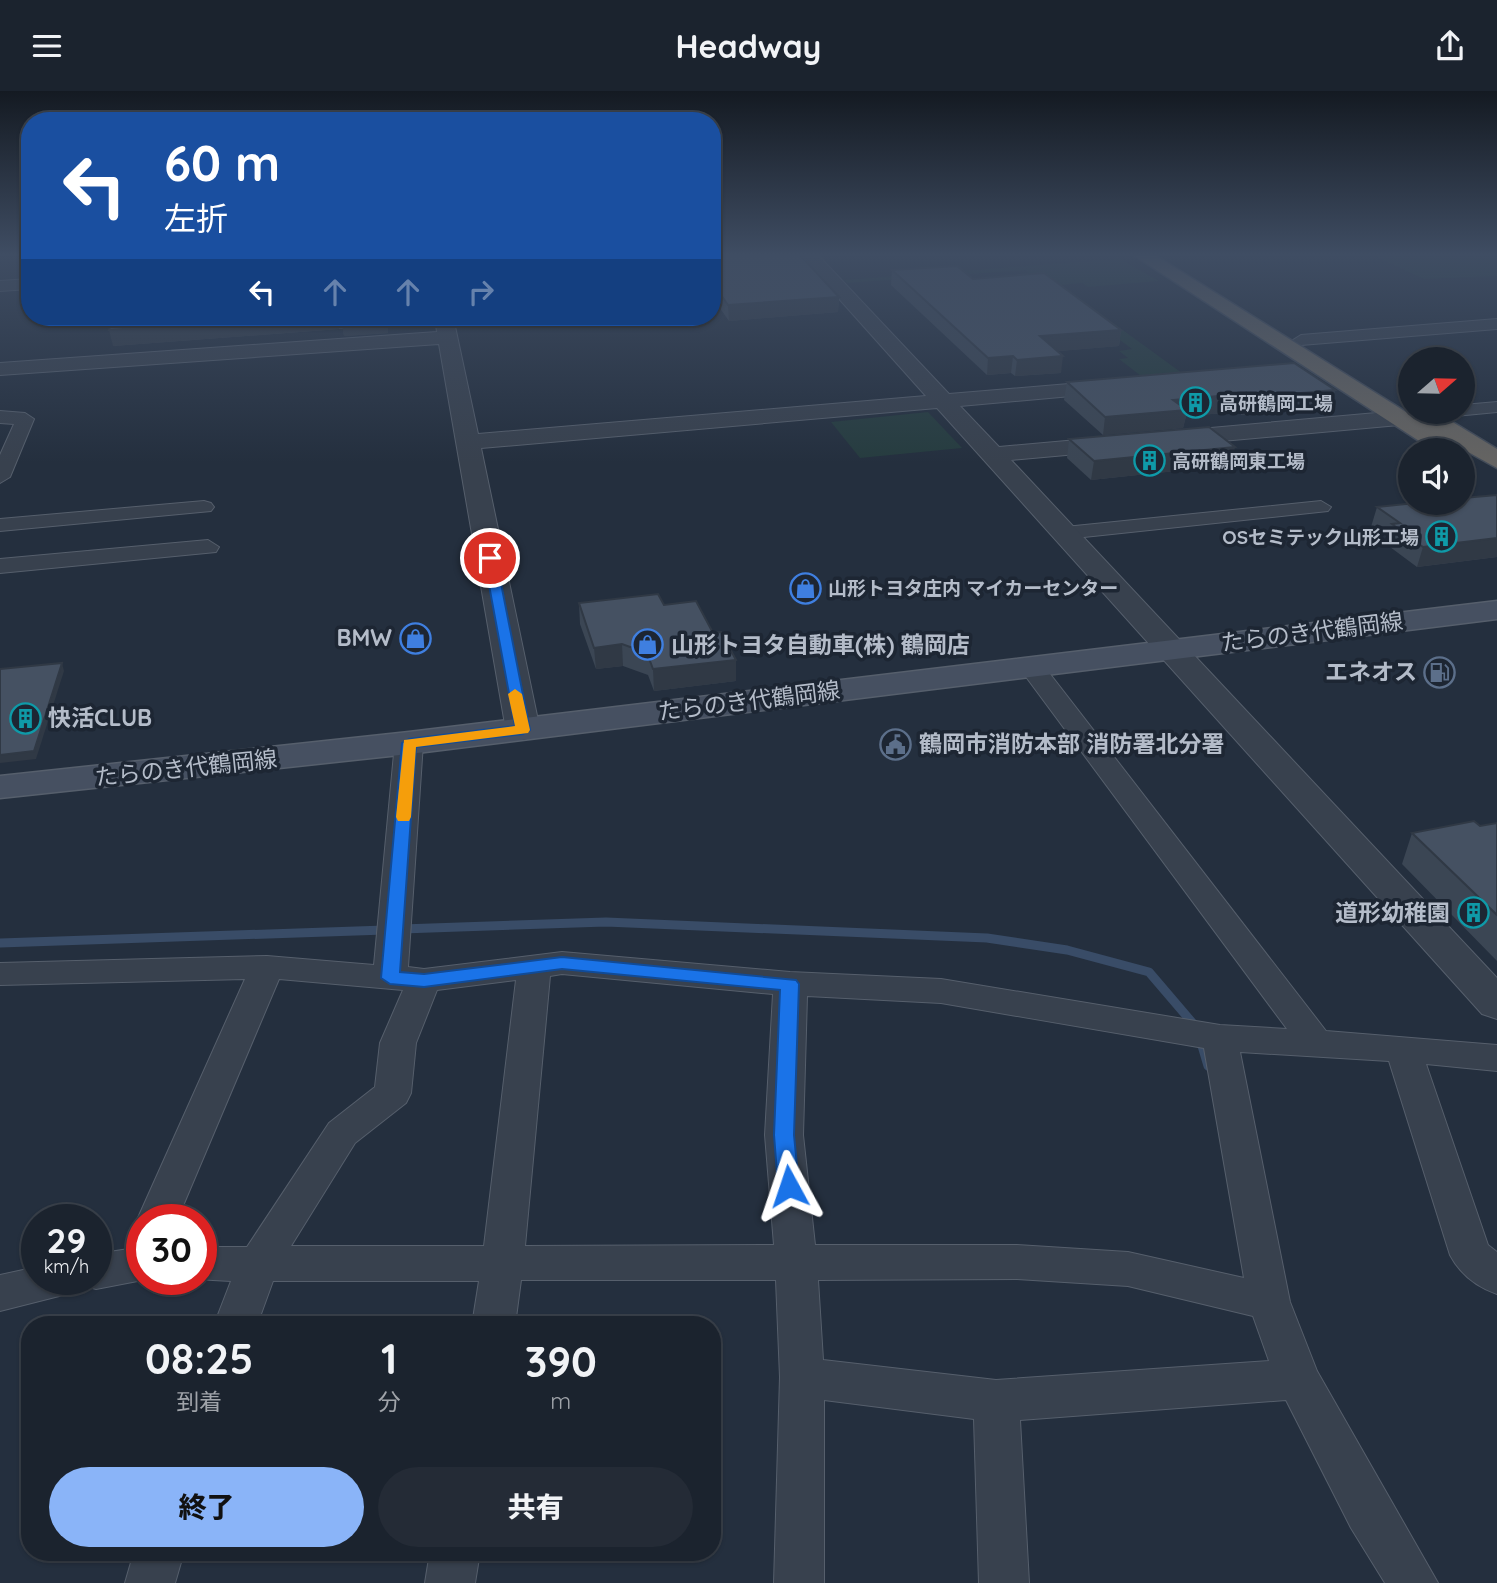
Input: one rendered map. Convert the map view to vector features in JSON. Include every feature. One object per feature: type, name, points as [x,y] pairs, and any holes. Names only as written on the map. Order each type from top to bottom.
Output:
[{"type":"highway","points":[[1249,324],[1320,369],[1398,405]]},
{"type":"highway","points":[[1275,324],[1398,402]]},
{"type":"highway","points":[[1425,424],[1438,438]]},
{"type":"highway","points":[[1434,424],[1497,460]]},
{"type":"highway","points":[[1475,465],[1497,479]]},
{"type":"main road","name":"たらのき代鶴岡線","points":[[0,787],[523,730],[1497,610]]},
{"type":"street","points":[[872,324],[1497,1004]]},
{"type":"street","points":[[1301,340],[1497,324]]},
{"type":"street","points":[[0,369],[446,327],[523,730]]},
{"type":"street","points":[[1280,372],[1320,369]]},
{"type":"street","points":[[468,442],[1131,384]]},
{"type":"street","points":[[0,401],[22,399],[0,416]]},
{"type":"street","points":[[1475,409],[1497,407]]},
{"type":"street","points":[[993,455],[1398,414]]},
{"type":"street","points":[[0,416],[25,419],[6,453],[0,477]]},
{"type":"street","points":[[0,525],[204,507]]},
{"type":"street","points":[[1065,533],[1321,507]]},
{"type":"street","points":[[0,566],[208,547]]},
{"type":"street","points":[[1031,666],[1317,1044]]},
{"type":"street","points":[[238,1316],[259,1263],[342,1133],[393,1093],[407,979],[409,743]]},
{"type":"street","points":[[0,974],[267,967],[407,979],[562,963],[790,984],[942,991],[1220,1038],[1403,1048],[1497,1058]]},
{"type":"street","points":[[164,1204],[267,967]]},
{"type":"street","points":[[494,1316],[503,1262],[534,968]]},
{"type":"street","points":[[790,984],[784,1135],[796,1262],[802,1377],[799,1583]]},
{"type":"street","points":[[1220,1038],[1269,1302],[1298,1379],[1368,1511],[1413,1583]]},
{"type":"street","points":[[1403,1048],[1471,1255],[1497,1276]]},
{"type":"street","points":[[217,1263],[1017,1262],[1128,1269],[1269,1302]]},
{"type":"street","points":[[0,1293],[21,1288]]},
{"type":"street","points":[[802,1377],[996,1401],[1298,1379]]},
{"type":"street","points":[[996,1401],[1004,1583]]},
{"type":"street","points":[[150,1583],[156,1561]]},
{"type":"street","points":[[450,1583],[454,1561]]},
{"type":"green space","points":[[1098,324],[1114,324],[1186,376],[1141,376],[1119,359],[1128,358],[1119,351],[1132,349]]},
{"type":"green space","points":[[928,412],[962,448],[860,458],[831,422]]},
{"type":"building","points":[[951,324],[1112,324],[1121,330],[1040,336],[1063,356],[1017,360],[1013,356],[988,358]]},
{"type":"building","points":[[110,326],[164,326],[109,330]]},
{"type":"building","points":[[1294,363],[1335,390],[1246,398],[1241,394],[1173,400],[1187,410],[1105,417],[1067,382]]},
{"type":"building","points":[[1209,427],[1235,447],[1094,461],[1069,439]]},
{"type":"building","points":[[1497,495],[1497,538],[1423,547],[1392,524],[1400,523],[1377,507],[1398,505],[1398,515],[1475,515],[1475,497]]},
{"type":"building","points":[[658,594],[664,605],[696,601],[713,633],[721,632],[736,660],[653,669],[647,653],[622,644],[594,648],[579,603]]},
{"type":"building","name":"快活CLUB","points":[[62,663],[34,751],[0,755],[0,669]]},
{"type":"building","points":[[1474,821],[1480,826],[1497,823],[1497,915],[1412,833]]},
{"type":"waterway","points":[[402,929],[606,922],[987,938],[1067,950],[1149,972],[1196,1027]]},
{"type":"waterway","points":[[0,943],[385,930]]},
{"type":"waterway","points":[[1200,1039],[1208,1066]]},
{"type":"slow traffic","points":[[403,817],[409,743],[523,730],[515,694]]},
{"type":"place","name":"高研鶴岡工場","points":[[1196,403]]},
{"type":"place","name":"高研鶴岡東工場","points":[[1149,461]]},
{"type":"place","name":"OSセミテック山形工場","points":[[1442,537]]},
{"type":"place","name":"山形トヨタ庄内 マイカーセンター","points":[[805,588]]},
{"type":"place","name":"BMW","points":[[415,638]]},
{"type":"place","name":"山形トヨタ自動車(株) 鶴岡店","points":[[648,645]]},
{"type":"place","name":"エネオス","points":[[1440,672]]},
{"type":"place","name":"快活CLUB","points":[[25,718]]},
{"type":"place","name":"鶴岡市消防本部 消防署北分署","points":[[896,744]]},
{"type":"place","name":"道形幼稚園","points":[[1473,913]]},
{"type":"route","points":[[490,558],[523,730],[409,743],[390,978],[424,981],[562,963],[790,984],[784,1135],[789,1186]]}]
